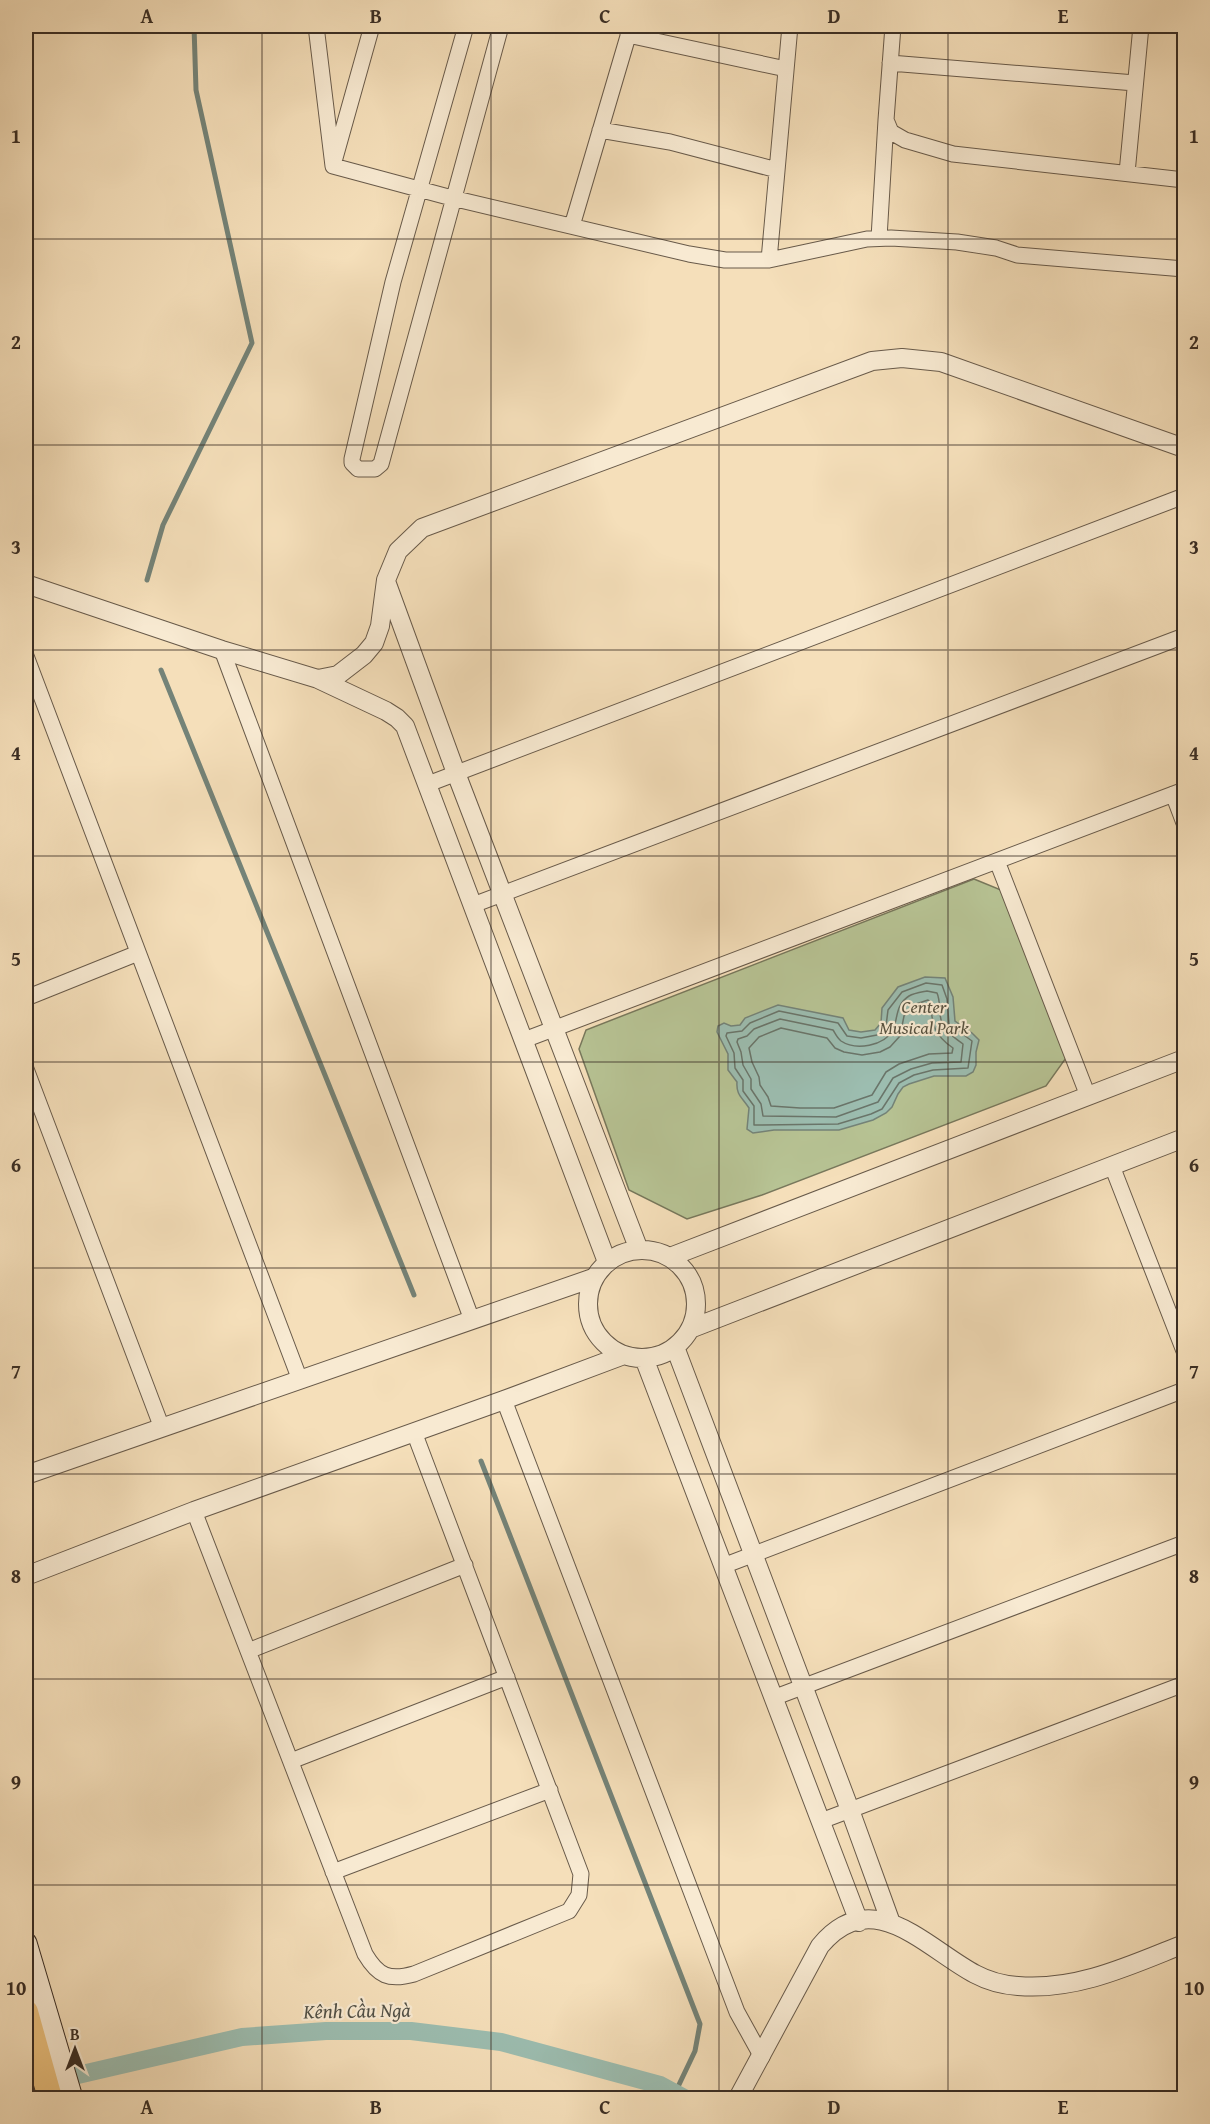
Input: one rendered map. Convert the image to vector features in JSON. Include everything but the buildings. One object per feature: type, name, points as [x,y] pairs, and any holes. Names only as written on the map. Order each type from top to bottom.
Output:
[{"type":"main road","points":[[26,1943],[45,2044],[50,2098]]},
{"type":"main road","points":[[26,2012],[72,2098]]},
{"type":"street","points":[[316,26],[333,166]]},
{"type":"street","points":[[333,166],[372,26]]},
{"type":"street","points":[[466,26],[393,282],[356,439],[352,463],[358,469],[375,469],[381,464],[452,198],[501,26]]},
{"type":"street","points":[[770,260],[790,26]]},
{"type":"street","points":[[879,238],[893,26]]},
{"type":"street","points":[[1127,173],[1141,26]]},
{"type":"street","points":[[572,226],[629,30],[786,69]]},
{"type":"street","points":[[890,63],[1135,83]]},
{"type":"street","points":[[886,120],[891,132],[905,140],[953,154],[1185,180]]},
{"type":"street","points":[[600,130],[670,142],[777,170]]},
{"type":"street","points":[[333,166],[452,198],[725,260],[770,260],[879,238],[957,242],[996,248],[1017,255],[1185,269]]},
{"type":"street","points":[[318,679],[338,675],[364,655],[374,643],[380,626],[386,580],[398,551],[422,528],[872,361],[902,358],[941,362],[1185,448]]},
{"type":"street","points":[[428,784],[1185,496]]},
{"type":"street","points":[[386,580],[456,773],[639,1250]]},
{"type":"street","points":[[26,584],[222,650],[318,679],[397,718],[405,726],[606,1262]]},
{"type":"street","points":[[473,905],[1185,636]]},
{"type":"street","points":[[222,650],[472,1320]]},
{"type":"street","points":[[26,656],[300,1380]]},
{"type":"street","points":[[524,1040],[1179,792],[1185,823]]},
{"type":"street","points":[[997,861],[1088,1096]]},
{"type":"street","points":[[26,998],[138,953]]},
{"type":"street","points":[[670,1257],[1185,1059]]},
{"type":"street","points":[[26,1069],[162,1428]]},
{"type":"street","points":[[690,1329],[1185,1138]]},
{"type":"street","points":[[1112,1166],[1185,1351]]},
{"type":"street","points":[[653,1250],[670,1257],[683,1268],[693,1284],[697,1302],[694,1320],[686,1337],[675,1347],[655,1357],[637,1358],[618,1354],[603,1343],[593,1329],[587,1312],[588,1295],[593,1278],[606,1262],[619,1254],[653,1250]]},
{"type":"street","points":[[26,1475],[593,1278]]},
{"type":"street","points":[[675,1347],[891,1923]]},
{"type":"street","points":[[26,1576],[194,1511],[624,1355]]},
{"type":"street","points":[[644,1358],[859,1922]]},
{"type":"street","points":[[723,1566],[1185,1390]]},
{"type":"street","points":[[504,1400],[737,2012],[762,2057]]},
{"type":"street","points":[[194,1511],[365,1954],[374,1968],[386,1976],[402,1977],[414,1974],[569,1911],[579,1895],[581,1874],[414,1432]]},
{"type":"street","points":[[773,1698],[1185,1543]]},
{"type":"street","points":[[248,1651],[465,1565]]},
{"type":"street","points":[[291,1761],[507,1677]]},
{"type":"street","points":[[821,1821],[1185,1684]]},
{"type":"street","points":[[333,1872],[550,1790]]},
{"type":"street","points":[[738,2098],[820,1946],[830,1934],[851,1923],[875,1919],[901,1926],[974,1973],[992,1981],[1015,1986],[1044,1988],[1070,1984],[1118,1970],[1185,1944]]},
{"type":"green space","name":"Center Musical Park","points":[[974,879],[1001,890],[1066,1058],[1046,1086],[762,1195],[687,1219],[629,1190],[579,1049],[586,1030]]},
{"type":"water","points":[[925,977],[945,978],[953,997],[955,1021],[979,1040],[973,1072],[966,1076],[934,1076],[909,1084],[903,1087],[886,1113],[873,1120],[839,1130],[774,1130],[753,1133],[747,1129],[749,1108],[739,1093],[737,1082],[728,1070],[728,1054],[717,1032],[718,1026],[724,1023],[731,1026],[740,1025],[745,1018],[778,1005],[843,1018],[849,1030],[861,1032],[875,1030],[881,1023],[882,1008],[898,987]]},
{"type":"waterway","points":[[147,580],[163,525],[252,343],[196,90],[194,26]]},
{"type":"waterway","points":[[161,670],[414,1295]]},
{"type":"waterway","points":[[481,1461],[700,2024],[695,2051],[675,2093]]},
{"type":"waterway","name":"Kênh Cầu Ngà","points":[[26,2087],[242,2037],[326,2031],[411,2031],[501,2042],[660,2085],[684,2098]]}]
